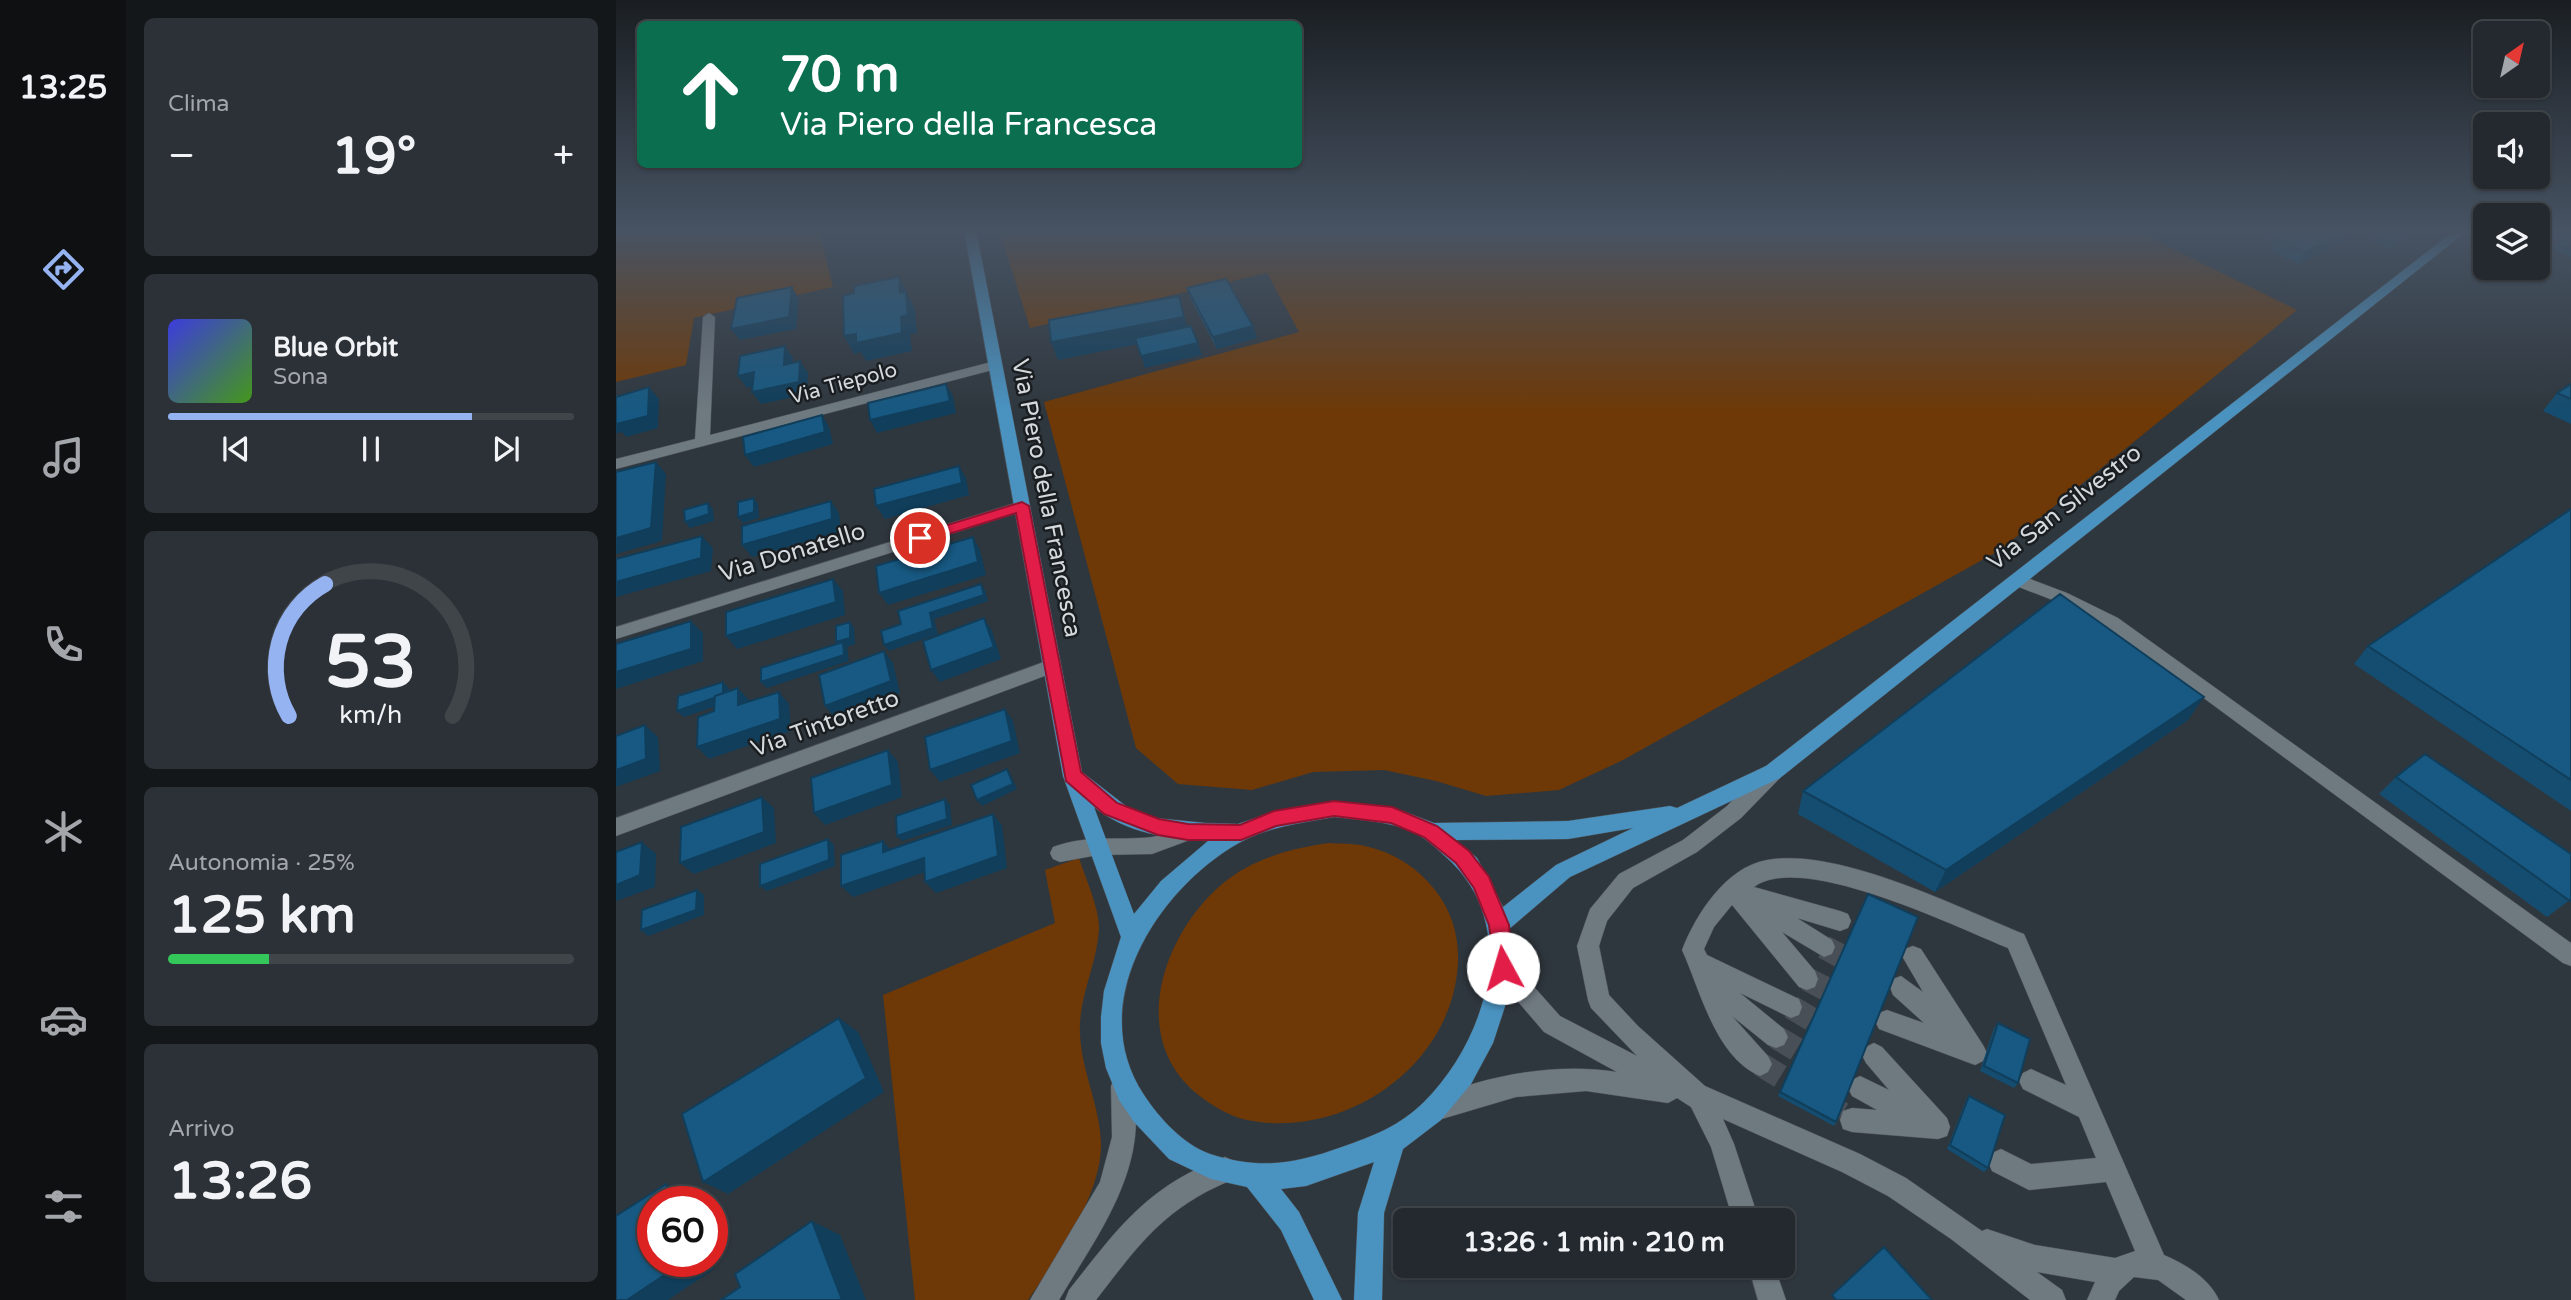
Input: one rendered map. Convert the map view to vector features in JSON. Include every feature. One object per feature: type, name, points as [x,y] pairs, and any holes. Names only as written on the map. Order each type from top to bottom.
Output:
[{"type":"main road","name":"Via Piero della Francesca","points":[[982,291],[1073,776],[1132,937]]},
{"type":"main road","name":"Via San Silvestro","points":[[1499,925],[1563,871],[1773,772],[2385,291]]},
{"type":"main road","points":[[1073,776],[1111,808],[1158,827],[1188,832],[1241,832]]},
{"type":"main road","points":[[1334,809],[1392,815],[1431,832],[1462,857],[1482,883],[1499,925],[1503,968],[1495,1014],[1470,1066],[1435,1109],[1393,1141],[1303,1174],[1254,1176],[1225,1170],[1185,1155],[1142,1117],[1123,1086],[1114,1062],[1112,1000],[1132,937],[1168,887],[1217,846],[1241,832],[1274,819],[1334,809]]},
{"type":"main road","name":"Via San Silvestro","points":[[1431,832],[1568,830],[1691,811]]},
{"type":"main road","points":[[1368,1300],[1371,1213],[1393,1141]]},
{"type":"main road","points":[[1254,1176],[1290,1221],[1328,1300]]},
{"type":"street","points":[[702,442],[709,317]]},
{"type":"street","name":"Via Tiepolo","points":[[616,464],[996,365]]},
{"type":"street","name":"Via Donatello","points":[[616,633],[1022,506]]},
{"type":"street","points":[[2017,580],[2061,597],[2112,622],[2571,956]]},
{"type":"street","name":"Via Tintoretto","points":[[616,827],[1052,666]]},
{"type":"street","points":[[1742,1208],[1723,1144],[1700,1098],[1630,1034],[1600,1000],[1588,946],[1598,916],[1626,881],[1690,846],[1734,812],[1773,772]]},
{"type":"street","points":[[1060,853],[1100,846],[1151,847],[1168,843],[1188,832]]},
{"type":"street","points":[[1760,1064],[1725,1028],[1693,950],[1706,919],[1733,890],[1764,869],[1818,870],[1866,883],[2016,941],[2154,1265]]},
{"type":"street","points":[[1733,890],[1840,921]]},
{"type":"street","points":[[1733,890],[1824,947]]},
{"type":"street","points":[[1733,890],[1807,979]]},
{"type":"street","points":[[1913,956],[1975,1053]]},
{"type":"street","points":[[1698,961],[1791,1007]]},
{"type":"street","points":[[1698,961],[1740,1010],[1776,1037]]},
{"type":"street","points":[[1503,968],[1552,1024],[1609,1056],[1851,1163],[1897,1187],[1960,1230],[2052,1300]]},
{"type":"street","points":[[1901,988],[1975,1053]]},
{"type":"street","points":[[1887,1021],[1975,1053]]},
{"type":"street","points":[[1874,1055],[1938,1127]]},
{"type":"street","points":[[1435,1109],[1516,1085],[1586,1079],[1648,1087],[1700,1098]]},
{"type":"street","points":[[2031,1081],[2088,1109]]},
{"type":"street","points":[[1044,1300],[1111,1187],[1124,1137],[1123,1086]]},
{"type":"street","points":[[1860,1088],[1938,1127]]},
{"type":"street","points":[[1852,1120],[1938,1127]]},
{"type":"street","points":[[2001,1162],[2029,1177],[2114,1168]]},
{"type":"street","points":[[1079,1300],[1120,1248],[1163,1202],[1200,1177],[1225,1170]]},
{"type":"street","points":[[1960,1230],[2008,1251],[2042,1261],[2116,1272]]},
{"type":"street","points":[[2101,1300],[2106,1284],[2116,1272],[2127,1266],[2154,1265],[2175,1273],[2205,1300]]},
{"type":"street","points":[[1765,1278],[1772,1300]]},
{"type":"shaded area","points":[[616,291],[817,291],[694,318],[686,365],[616,382]]},
{"type":"shaded area","points":[[1018,291],[1191,291],[1030,328]]},
{"type":"shaded area","points":[[1277,291],[2258,291],[2297,310],[2000,550],[1623,760],[1559,790],[1486,796],[1436,781],[1384,770],[1313,772],[1252,790],[1178,784],[1136,748],[1044,402],[1299,332]]},
{"type":"shaded area","points":[[1328,843],[1360,845],[1385,852],[1412,868],[1442,899],[1455,929],[1458,951],[1457,974],[1448,1009],[1432,1040],[1410,1068],[1383,1090],[1352,1108],[1318,1119],[1283,1123],[1233,1116],[1196,1093],[1175,1070],[1163,1043],[1159,1015],[1161,986],[1170,958],[1183,931],[1200,906],[1233,876],[1271,856]]},
{"type":"shaded area","points":[[1079,858],[1099,921],[1098,942],[1080,1020],[1081,1047],[1100,1129],[1099,1163],[1094,1184],[1075,1226],[1028,1300],[915,1300],[883,995],[1055,923],[1045,870]]},
{"type":"building","points":[[774,291],[792,291],[789,317],[731,329],[737,298]]},
{"type":"building","points":[[854,291],[906,291],[908,315],[901,317],[902,333],[856,343],[856,334],[844,336],[843,296]]},
{"type":"building","points":[[1188,291],[1233,291],[1253,326],[1213,337]]},
{"type":"building","points":[[1179,296],[1184,317],[1051,342],[1049,320]]},
{"type":"building","points":[[1191,326],[1198,343],[1141,356],[1135,338]]},
{"type":"building","points":[[785,346],[784,365],[800,361],[799,382],[752,392],[754,372],[738,376],[740,356]]},
{"type":"building","points":[[946,384],[950,401],[870,420],[868,403]]},
{"type":"building","points":[[2571,384],[2571,399],[2557,393]]},
{"type":"building","points":[[649,387],[648,416],[616,424],[616,397]]},
{"type":"building","points":[[822,415],[825,432],[745,455],[743,437]]},
{"type":"building","points":[[656,462],[651,528],[616,538],[616,472]]},
{"type":"building","points":[[959,466],[962,483],[876,506],[874,489]]},
{"type":"building","points":[[754,498],[754,512],[738,517],[738,502]]},
{"type":"building","points":[[831,501],[832,519],[742,545],[742,526]]},
{"type":"building","points":[[708,503],[709,514],[685,522],[684,510]]},
{"type":"building","points":[[2571,509],[2571,780],[2368,646]]},
{"type":"building","points":[[702,536],[701,558],[616,582],[616,559]]},
{"type":"building","points":[[973,537],[978,562],[879,593],[876,566]]},
{"type":"building","points":[[833,579],[836,602],[726,636],[726,612]]},
{"type":"building","points":[[981,584],[984,595],[930,613],[933,628],[884,645],[881,631],[901,624],[898,611]]},
{"type":"building","points":[[2060,594],[2204,697],[1946,870],[1803,791]]},
{"type":"building","points":[[984,618],[994,647],[931,670],[923,641]]},
{"type":"building","points":[[691,621],[691,649],[616,672],[616,644]]},
{"type":"building","points":[[850,622],[850,638],[836,642],[836,626]]},
{"type":"building","points":[[843,642],[844,655],[761,682],[761,668]]},
{"type":"building","points":[[884,651],[891,681],[825,706],[819,675]]},
{"type":"building","points":[[723,682],[723,693],[677,711],[678,696]]},
{"type":"building","points":[[738,688],[738,705],[779,692],[780,719],[697,747],[698,717],[714,711],[715,696]]},
{"type":"building","points":[[1005,709],[1012,741],[930,770],[925,737]]},
{"type":"building","points":[[645,725],[646,759],[616,770],[616,736]]},
{"type":"building","points":[[888,750],[892,785],[814,813],[811,778]]},
{"type":"building","points":[[2425,754],[2571,854],[2570,901],[2396,777]]},
{"type":"building","points":[[1007,769],[1013,784],[977,800],[971,785]]},
{"type":"building","points":[[762,797],[764,832],[680,863],[681,827]]},
{"type":"building","points":[[945,799],[947,819],[897,836],[896,816]]},
{"type":"building","points":[[993,814],[998,856],[925,882],[924,858],[841,886],[841,855],[883,841],[883,852]]},
{"type":"building","points":[[828,839],[829,860],[760,886],[760,864]]},
{"type":"building","points":[[642,842],[640,875],[616,885],[616,852]]},
{"type":"building","points":[[697,890],[696,910],[641,930],[642,910]]},
{"type":"building","points":[[1868,894],[1918,917],[1836,1122],[1780,1092]]},
{"type":"building","points":[[839,1018],[866,1078],[703,1182],[682,1114]]},
{"type":"building","points":[[1998,1023],[2030,1039],[2018,1083],[1984,1066]]},
{"type":"building","points":[[1969,1096],[2005,1115],[1988,1168],[1950,1145]]},
{"type":"building","points":[[637,1203],[637,1277],[662,1277],[627,1300],[616,1300],[616,1216]]},
{"type":"building","points":[[812,1221],[842,1300],[721,1300],[740,1287],[735,1274]]},
{"type":"building","points":[[1884,1247],[1932,1300],[1836,1300],[1832,1295]]},
{"type":"tunnel","points":[[1824,947],[1861,967]]},
{"type":"tunnel","points":[[1807,979],[1847,1000]]},
{"type":"tunnel","points":[[1791,1007],[1833,1032]]},
{"type":"tunnel","points":[[1776,1037],[1818,1062]]},
{"type":"tunnel","points":[[1760,1064],[1852,1120]]},
{"type":"route","points":[[920,538],[1022,506],[1073,776],[1111,808],[1158,827],[1188,832],[1241,832],[1274,819],[1334,809],[1392,815],[1431,832],[1462,857],[1482,883],[1499,925],[1503,968]]}]
